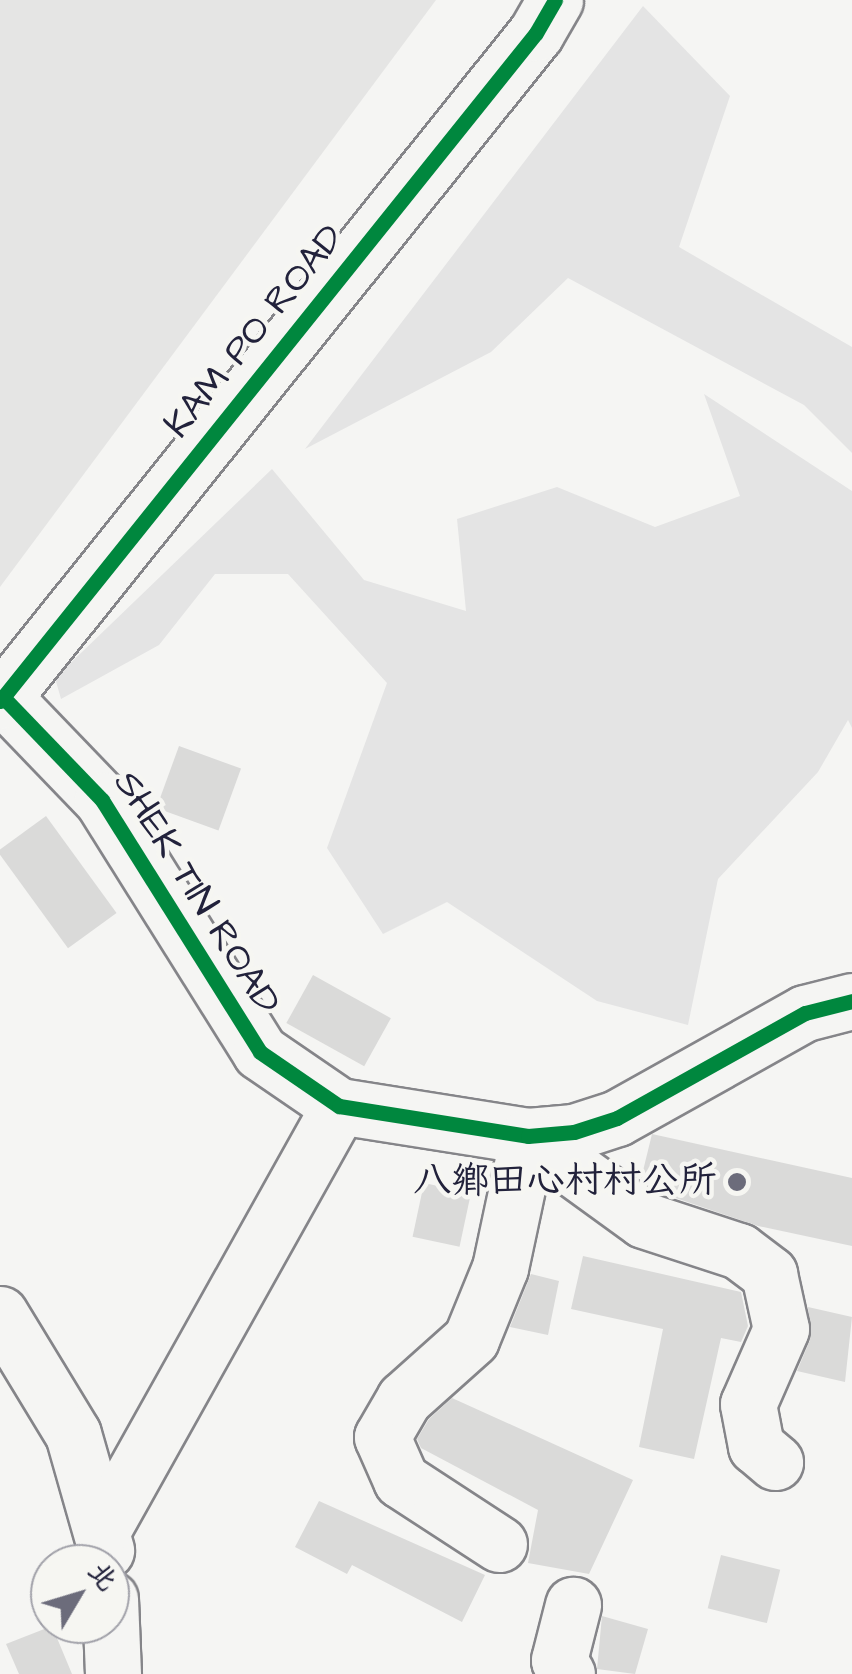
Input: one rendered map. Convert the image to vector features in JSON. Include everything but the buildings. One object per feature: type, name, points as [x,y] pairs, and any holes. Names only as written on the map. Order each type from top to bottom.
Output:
[{"type":"street","name":"KAM PO ROAD","points":[[2,699],[536,33],[554,0]]},
{"type":"street","name":"SHEK TIN ROAD","points":[[2,699],[102,800],[260,1052],[339,1106],[528,1136],[617,1118],[805,1013],[852,1001]]},
{"type":"street","points":[[106,1544],[339,1106]]},
{"type":"street","points":[[499,1544],[400,1480],[382,1437],[404,1399],[470,1339],[500,1268],[528,1136],[644,1220],[739,1251],[769,1274],[781,1329],[748,1404],[756,1446],[775,1462]]},
{"type":"street","points":[[0,1314],[73,1434],[105,1544]]},
{"type":"street","points":[[567,1674],[559,1660],[573,1605]]},
{"type":"street","points":[[112,1644],[113,1674]]},
{"type":"shaded area","points":[[0,0],[436,0],[0,587]]},
{"type":"shaded area","points":[[643,6],[730,96],[679,247],[852,347],[852,453],[804,405],[568,278],[491,352],[305,449]]},
{"type":"shaded area","points":[[704,394],[852,491],[852,728],[848,720],[818,772],[718,879],[688,1025],[597,1001],[447,902],[383,934],[327,848],[387,683],[288,574],[215,574],[159,645],[61,699],[55,678],[272,469],[364,580],[466,611],[457,519],[557,487],[655,527],[740,496]]},
{"type":"cycle path","points":[[0,701],[536,33],[555,0]]},
{"type":"cycle path","points":[[3,697],[102,800],[260,1052],[339,1106],[528,1136],[574,1132],[617,1118],[805,1013],[852,1001]]},
{"type":"place","name":"八鄉田心村村公所","points":[[737,1182]]}]
